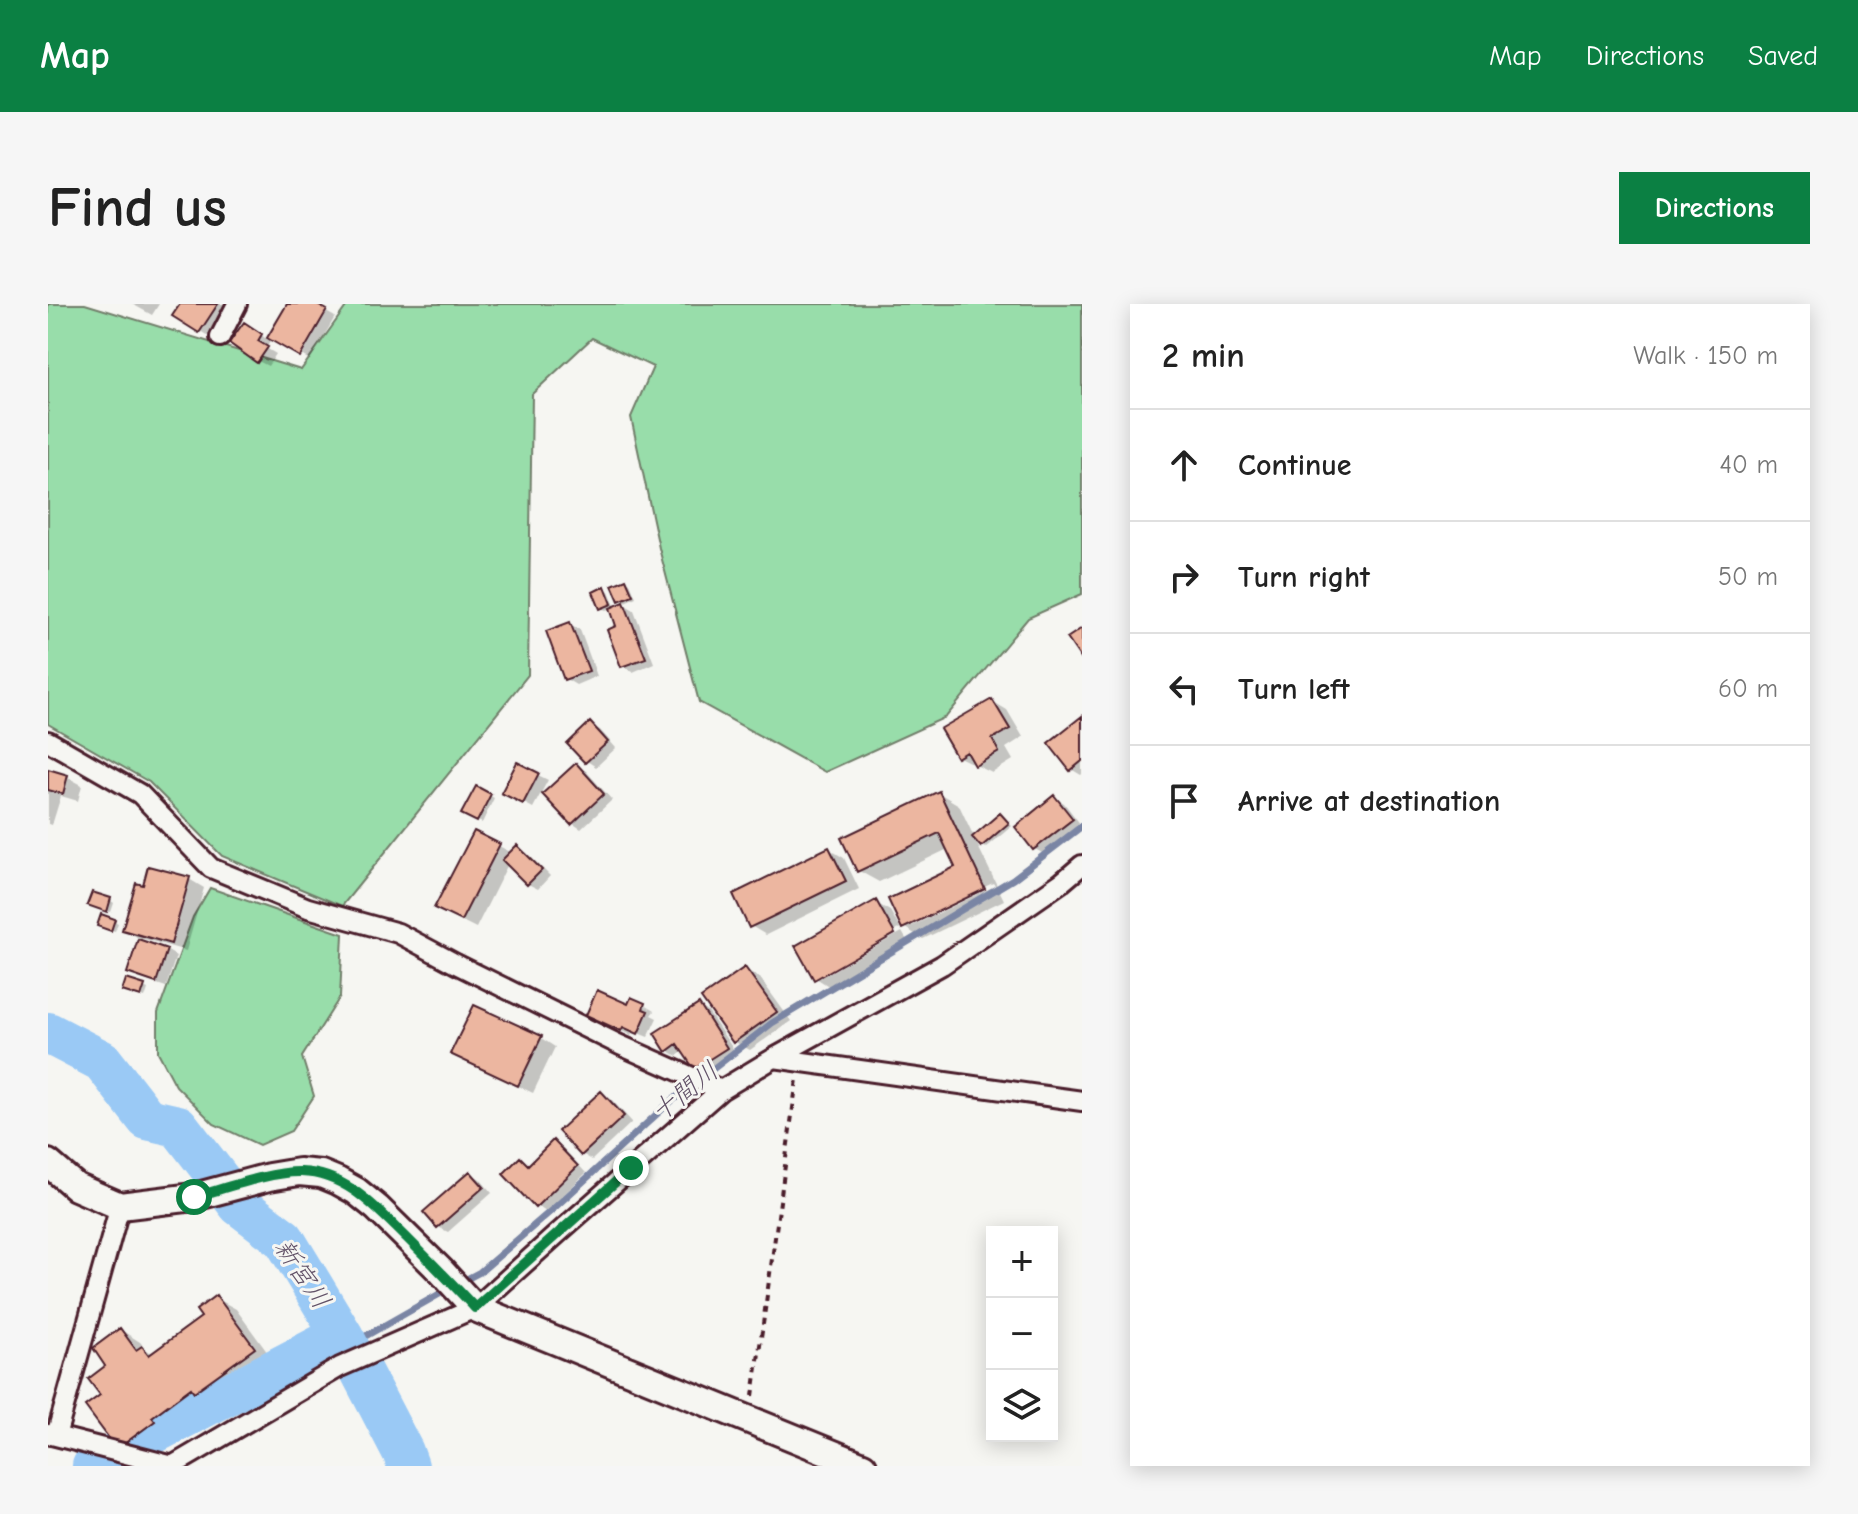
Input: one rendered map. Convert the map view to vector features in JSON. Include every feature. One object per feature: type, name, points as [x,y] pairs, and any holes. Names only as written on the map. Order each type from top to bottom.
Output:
[{"type":"street","points":[[220,337],[237,304]]},
{"type":"street","points":[[48,741],[140,794],[211,868],[308,908],[398,933],[620,1045],[721,1090]]},
{"type":"street","points":[[120,1206],[52,1435],[172,1466],[340,1367],[475,1308],[721,1090],[942,965],[1082,865]]},
{"type":"street","points":[[774,1058],[1082,1101]]},
{"type":"street","points":[[48,1163],[76,1187],[120,1206],[194,1197],[299,1172],[321,1174],[356,1191],[377,1208],[475,1308],[857,1465]]},
{"type":"path","points":[[749,1420],[799,1061]]},
{"type":"green space","points":[[48,304],[85,304],[301,370],[348,304],[1082,304],[1082,594],[1028,618],[946,717],[825,772],[699,702],[659,548],[631,417],[653,367],[592,338],[532,394],[528,675],[342,906],[222,856],[149,782],[48,724]]},
{"type":"green space","points":[[210,888],[343,934],[340,997],[302,1057],[314,1096],[291,1131],[259,1145],[214,1124],[176,1086],[158,1052],[158,1013],[193,917]]},
{"type":"building","points":[[180,304],[218,304],[199,333],[172,316]]},
{"type":"building","points":[[287,304],[316,304],[327,310],[300,357],[267,338]]},
{"type":"building","points":[[244,322],[262,334],[258,341],[268,347],[257,363],[229,343]]},
{"type":"building","points":[[626,579],[633,595],[619,601],[612,585]]},
{"type":"building","points":[[605,586],[612,604],[600,609],[593,592]]},
{"type":"building","points":[[624,602],[646,658],[621,667],[607,630],[616,626],[610,608]]},
{"type":"building","points":[[570,622],[589,671],[564,680],[546,631]]},
{"type":"building","points":[[1082,628],[1082,660],[1067,638]]},
{"type":"building","points":[[992,699],[1010,729],[992,739],[999,752],[975,766],[967,752],[957,758],[940,729]]},
{"type":"building","points":[[1082,716],[1082,761],[1070,771],[1048,743]]},
{"type":"building","points":[[590,722],[608,742],[585,763],[567,744]]},
{"type":"building","points":[[517,762],[539,773],[523,804],[501,793]]},
{"type":"building","points":[[576,763],[604,794],[571,825],[542,794]]},
{"type":"building","points":[[48,769],[68,775],[63,794],[48,790]]},
{"type":"building","points":[[476,786],[491,794],[477,822],[461,814]]},
{"type":"building","points":[[939,791],[985,889],[902,929],[888,899],[955,867],[939,833],[857,872],[841,838]]},
{"type":"building","points":[[1054,795],[1073,819],[1033,850],[1015,827]]},
{"type":"building","points":[[1000,813],[1009,823],[981,847],[972,837]]},
{"type":"building","points":[[474,831],[500,844],[461,921],[434,908]]},
{"type":"building","points":[[517,845],[542,870],[527,885],[502,860]]},
{"type":"building","points":[[829,847],[846,881],[749,928],[733,894]]},
{"type":"building","points":[[148,866],[190,877],[171,944],[122,930],[136,883],[143,885]]},
{"type":"building","points":[[92,892],[111,898],[107,912],[87,905]]},
{"type":"building","points":[[876,900],[895,934],[814,980],[795,946]]},
{"type":"building","points":[[101,914],[115,919],[111,931],[97,926]]},
{"type":"building","points":[[138,939],[167,949],[156,983],[127,973]]},
{"type":"building","points":[[745,967],[777,1012],[733,1043],[701,998]]},
{"type":"building","points":[[126,979],[145,985],[141,997],[122,991]]},
{"type":"building","points":[[597,990],[628,1004],[631,997],[645,1003],[643,1009],[648,1011],[638,1034],[623,1027],[621,1031],[586,1015]]},
{"type":"building","points":[[699,1004],[727,1048],[694,1069],[677,1044],[666,1052],[654,1033]]},
{"type":"building","points":[[474,1005],[542,1036],[518,1086],[450,1054]]},
{"type":"building","points":[[601,1091],[624,1116],[581,1156],[558,1131]]},
{"type":"building","points":[[553,1140],[578,1166],[535,1208],[503,1174],[520,1157],[528,1165]]},
{"type":"building","points":[[470,1171],[484,1187],[437,1228],[423,1212]]},
{"type":"building","points":[[216,1295],[255,1348],[194,1392],[191,1388],[152,1417],[155,1421],[117,1449],[85,1406],[100,1395],[88,1379],[105,1366],[93,1348],[120,1328],[136,1350],[142,1346],[149,1355],[201,1317],[196,1310]]},
{"type":"waterway","name":"十間川","points":[[461,1282],[480,1272],[669,1103],[772,1023],[1013,879],[1082,826]]},
{"type":"waterway","name":"新宮川","points":[[48,1033],[102,1061],[147,1119],[178,1126],[239,1205],[284,1239],[342,1335]]},
{"type":"waterway","name":"十間川","points":[[348,1346],[450,1288]]},
{"type":"waterway","name":"十間川","points":[[93,1466],[342,1335],[408,1466]]},
{"type":"route","points":[[194,1197],[269,1177],[299,1172],[321,1174],[356,1191],[377,1208],[475,1308],[631,1168]]}]
